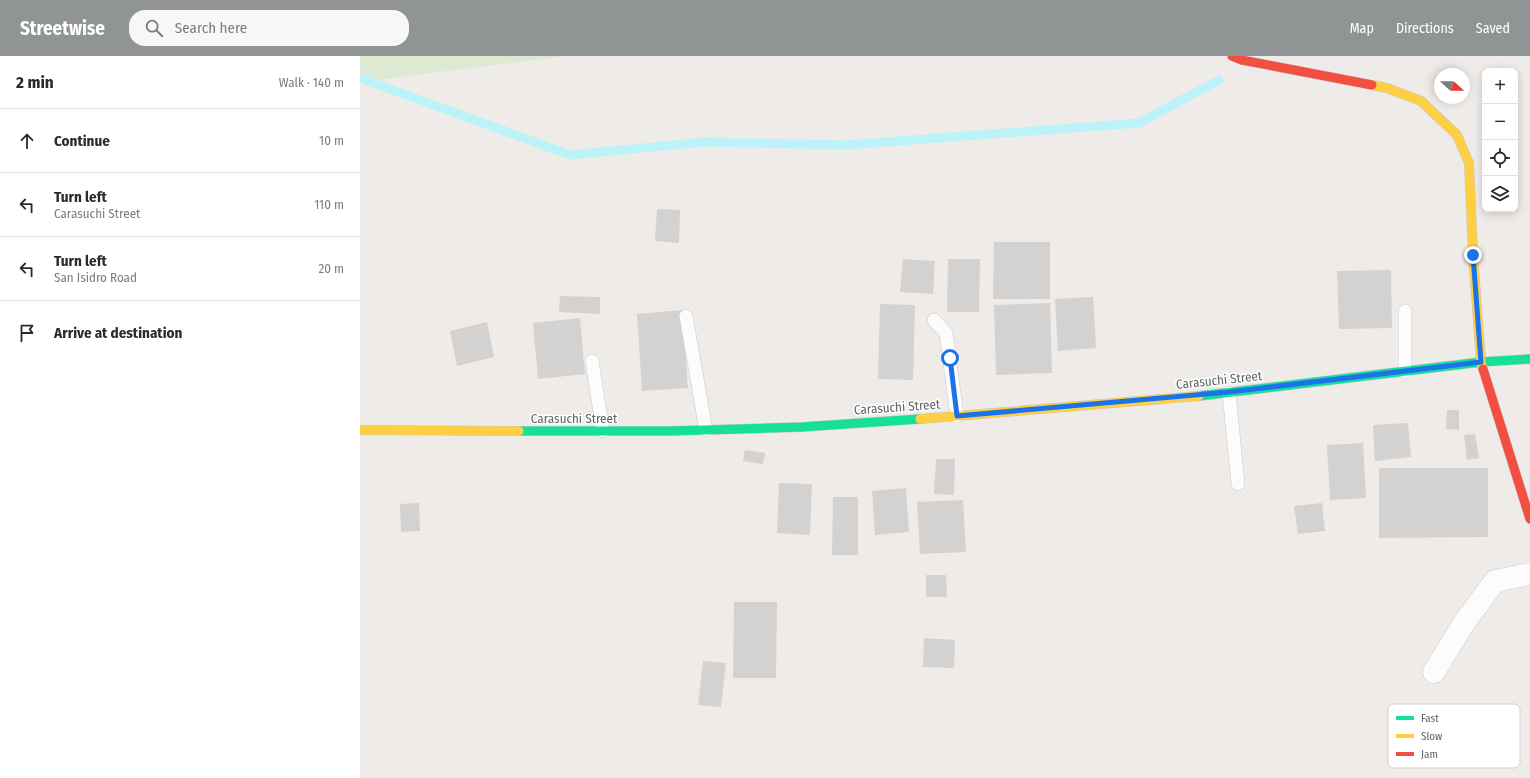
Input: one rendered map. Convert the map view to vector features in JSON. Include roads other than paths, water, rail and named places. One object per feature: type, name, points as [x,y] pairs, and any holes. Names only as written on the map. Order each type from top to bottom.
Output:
[{"type":"street","points":[[1232,56],[1242,60],[1387,88],[1421,101],[1457,135],[1469,163],[1473,255],[1481,362],[1530,519]]},
{"type":"street","name":"Carasuchi Street","points":[[360,430],[603,431],[802,427],[957,416],[1229,392],[1481,362],[1530,359]]},
{"type":"street","points":[[1434,672],[1464,623],[1495,581],[1530,574]]},
{"type":"lane","points":[[1405,311],[1405,372]]},
{"type":"lane","points":[[686,316],[706,430]]},
{"type":"lane","points":[[934,320],[946,333],[957,416]]},
{"type":"lane","points":[[592,361],[603,431]]},
{"type":"lane","points":[[1229,392],[1238,484]]},
{"type":"waterway","points":[[360,78],[570,155],[704,142],[845,145],[1139,123],[1219,80]]}]
